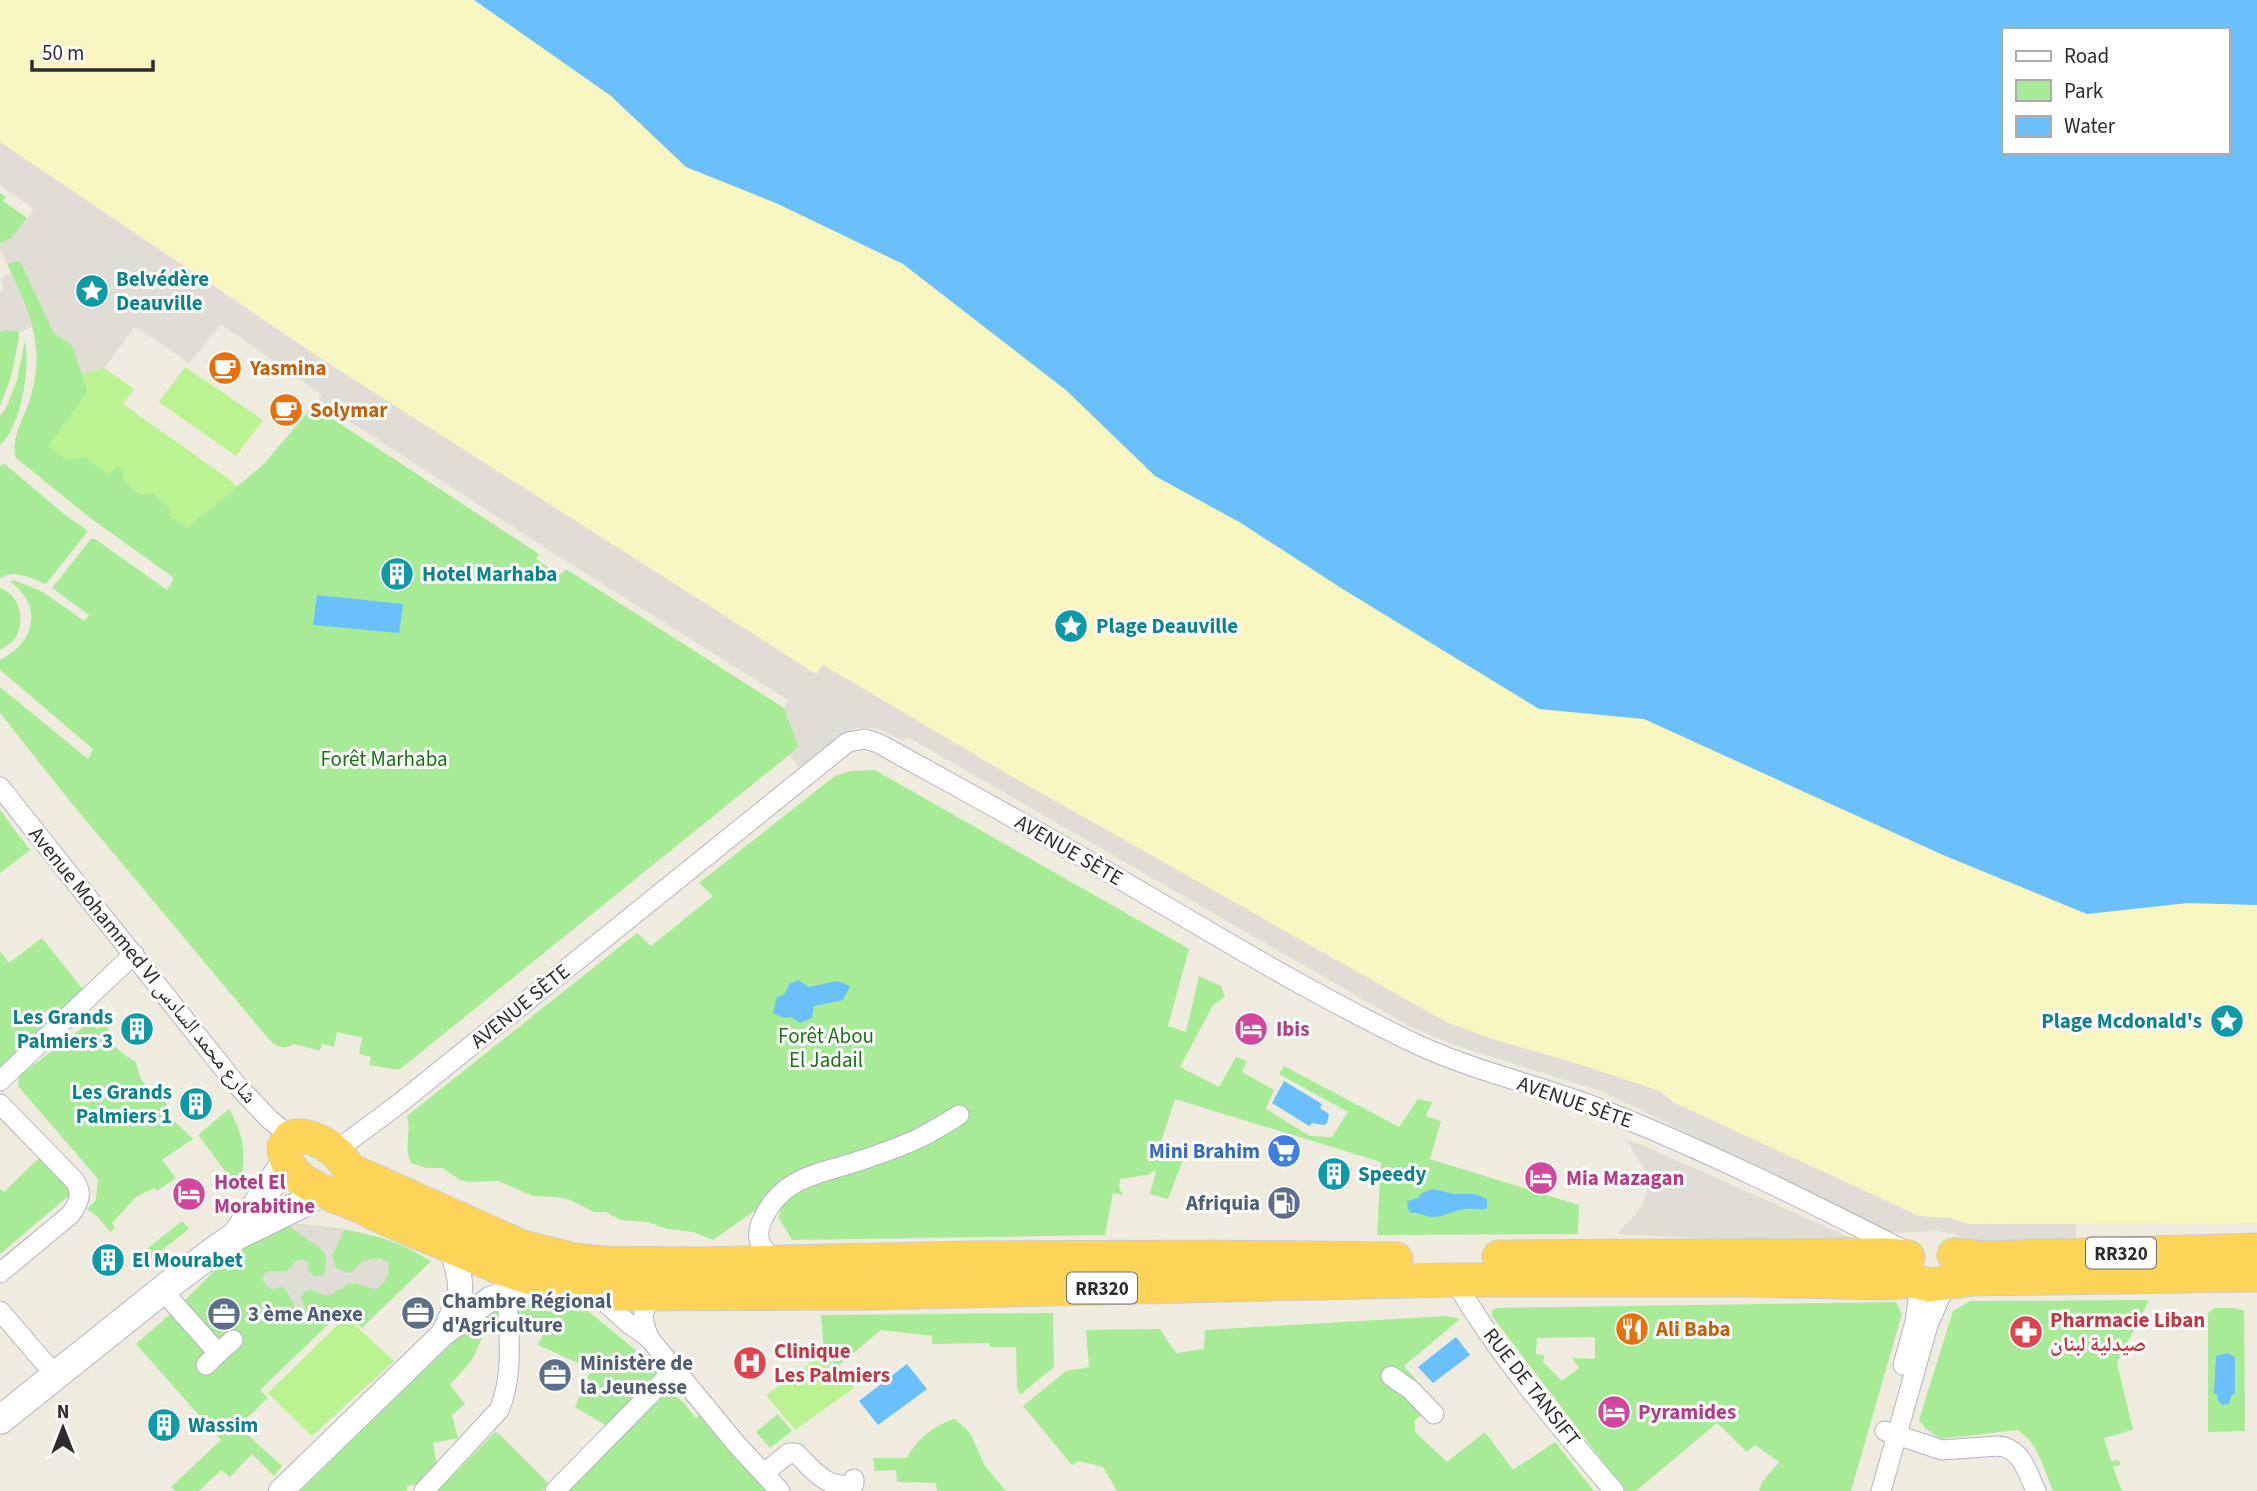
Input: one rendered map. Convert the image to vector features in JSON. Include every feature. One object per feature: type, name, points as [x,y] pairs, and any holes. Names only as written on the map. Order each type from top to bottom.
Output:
[{"type":"highway","name":"RR320","points":[[289,1148],[300,1136],[311,1138],[335,1178],[375,1214],[503,1269],[547,1283],[609,1294],[869,1293],[1454,1280],[1886,1283],[1924,1267],[1973,1279],[2257,1275]]},
{"type":"highway","name":"RR320","points":[[335,1178],[522,1247],[603,1264],[1132,1257],[1373,1259],[1644,1256],[1924,1267],[1985,1258],[2257,1250]]},
{"type":"main road","points":[[236,1236],[289,1148]]},
{"type":"main road","points":[[0,1420],[162,1290],[236,1236],[281,1214],[335,1178]]},
{"type":"street","name":"AVENUE SÈTE","points":[[335,1178],[441,1070],[848,742],[865,738],[1040,832],[1306,987],[1402,1037],[1442,1056],[1584,1102],[1640,1124],[1774,1185],[1924,1267]]},
{"type":"street","name":"Avenue Mohammed VI شارع محمد السادس","points":[[0,787],[235,1083],[269,1119],[289,1148]]},
{"type":"street","points":[[0,1081],[134,954]]},
{"type":"street","points":[[0,1104],[75,1181],[80,1192],[78,1202],[70,1215],[0,1273]]},
{"type":"street","points":[[728,1264],[743,1250],[773,1202],[790,1185],[918,1139],[959,1115]]},
{"type":"street","points":[[762,1221],[759,1230],[762,1248],[766,1255],[779,1262]]},
{"type":"street","points":[[443,1334],[457,1305],[461,1289],[460,1273],[451,1248]]},
{"type":"street","points":[[1881,1491],[1924,1267]]},
{"type":"street","name":"RUE DE TANSIFT","points":[[1454,1280],[1528,1386],[1614,1491]]},
{"type":"street","points":[[281,1491],[443,1334],[475,1309],[507,1292],[547,1283]]},
{"type":"street","points":[[162,1290],[219,1353]]},
{"type":"street","points":[[424,1491],[499,1410],[504,1400],[508,1374],[507,1292]]},
{"type":"street","points":[[594,1292],[649,1338],[738,1446],[780,1491]]},
{"type":"street","points":[[649,1338],[643,1314],[649,1302],[659,1294]]},
{"type":"street","points":[[0,1311],[56,1376]]},
{"type":"street","points":[[555,1491],[675,1369]]},
{"type":"street","points":[[1391,1376],[1434,1414]]},
{"type":"street","points":[[1869,1491],[1891,1432]]},
{"type":"street","points":[[1891,1432],[1942,1450],[2008,1447],[2018,1455],[2036,1491]]},
{"type":"street","points":[[764,1473],[789,1453],[796,1453],[824,1482],[851,1486],[854,1484],[853,1479]]},
{"type":"green space","points":[[0,193],[6,197],[3,201],[27,218],[12,238],[0,243]]},
{"type":"green space","name":"Forêt Marhaba","points":[[20,260],[54,333],[72,345],[88,391],[49,446],[118,465],[124,471],[124,480],[140,495],[152,493],[172,510],[170,514],[187,528],[263,465],[313,406],[539,554],[536,559],[560,575],[566,569],[784,708],[799,747],[399,1070],[369,1065],[371,1057],[359,1054],[362,1038],[337,1032],[334,1047],[322,1044],[320,1051],[294,1044],[283,1047],[272,1043],[0,713],[0,687],[88,759],[93,749],[0,670],[0,660],[21,644],[31,623],[28,601],[10,582],[14,580],[43,592],[84,621],[89,615],[52,588],[91,539],[95,539],[167,590],[174,578],[89,517],[16,458],[15,443],[31,396],[37,355],[29,315],[7,264]]},
{"type":"green space","points":[[0,332],[19,332],[19,338],[11,377],[0,406]]},
{"type":"green space","points":[[25,340],[27,365],[23,396],[14,425],[0,445],[0,416],[17,381]]},
{"type":"green space","points":[[185,367],[263,420],[236,456],[159,402]]},
{"type":"green space","points":[[104,368],[134,389],[123,404],[237,487],[187,528],[169,514],[172,510],[152,493],[140,495],[123,480],[124,471],[118,465],[108,475],[86,457],[66,460],[49,446],[88,391],[82,374]]},
{"type":"green space","points":[[5,464],[88,531],[46,584],[17,574],[0,578],[0,465]]},
{"type":"green space","points":[[0,588],[12,595],[16,601],[20,621],[16,637],[0,650]]},
{"type":"green space","name":"Forêt Abou El Jadail","points":[[875,770],[1189,949],[1168,1026],[1186,1032],[1199,976],[1221,986],[1225,997],[1213,1005],[1180,1067],[1219,1087],[1236,1057],[1247,1061],[1242,1072],[1274,1090],[1266,1109],[1310,1136],[1332,1137],[1348,1112],[1279,1074],[1284,1066],[1399,1127],[1418,1099],[1432,1102],[1426,1116],[1441,1121],[1430,1159],[1579,1205],[1578,1234],[1377,1235],[1381,1162],[1175,1099],[1161,1142],[1186,1152],[1168,1199],[1150,1194],[1156,1170],[1147,1175],[1120,1179],[1119,1188],[1123,1195],[1113,1193],[1105,1235],[792,1240],[779,1218],[781,1206],[764,1195],[760,1207],[713,1240],[693,1232],[668,1229],[647,1222],[621,1220],[606,1212],[594,1212],[570,1200],[533,1196],[498,1181],[460,1180],[443,1168],[426,1168],[411,1163],[407,1116],[637,933],[651,946],[713,896],[699,883],[835,776],[850,771]]},
{"type":"green space","points":[[0,810],[30,850],[0,873]]},
{"type":"green space","points":[[42,938],[85,992],[0,1068],[0,951],[9,963]]},
{"type":"green space","points":[[91,1021],[97,1029],[107,1021],[115,1046],[136,1062],[145,1085],[165,1100],[170,1117],[193,1139],[162,1160],[176,1178],[157,1191],[154,1188],[136,1197],[112,1223],[115,1228],[110,1232],[98,1217],[87,1209],[96,1200],[98,1179],[18,1086],[19,1076]]},
{"type":"green space","points":[[229,1109],[242,1140],[240,1191],[198,1135]]},
{"type":"green space","points":[[43,1154],[72,1193],[0,1254],[0,1189],[4,1192]]},
{"type":"green space","points":[[182,1221],[189,1229],[144,1264],[138,1256]]},
{"type":"green space","points":[[298,1224],[364,1233],[390,1240],[431,1261],[362,1328],[343,1310],[260,1390],[268,1398],[238,1426],[282,1466],[274,1476],[252,1454],[230,1477],[221,1470],[199,1491],[175,1491],[171,1487],[221,1440],[136,1344],[175,1310],[219,1345],[180,1305],[217,1268],[247,1246],[265,1235]]},
{"type":"green space","points":[[535,1295],[573,1299],[654,1365],[656,1377],[607,1426],[575,1407],[591,1369],[538,1345],[544,1332],[530,1327],[484,1334],[472,1360],[450,1385],[465,1404],[452,1415],[458,1438],[433,1443],[438,1472],[429,1482],[407,1486],[407,1491],[300,1491],[474,1322],[503,1306]]},
{"type":"green space","points":[[2149,1300],[2117,1363],[2133,1430],[2104,1438],[2111,1461],[2119,1460],[2120,1465],[2113,1467],[2122,1491],[2053,1491],[2035,1449],[2017,1430],[1940,1439],[1919,1420],[1953,1311],[1970,1301]]},
{"type":"green space","points":[[1896,1302],[1902,1314],[1851,1491],[1759,1491],[1762,1482],[1779,1462],[1755,1445],[1747,1452],[1717,1423],[1636,1491],[1625,1491],[1492,1316],[1492,1311],[1496,1308]],"holes":[[[1595,1337],[1595,1359],[1572,1358],[1579,1368],[1562,1381],[1543,1362],[1544,1355],[1536,1354],[1537,1338]]]},
{"type":"green space","points":[[2214,1308],[2244,1311],[2245,1431],[2208,1432],[2208,1313]]},
{"type":"green space","points":[[1053,1313],[1054,1367],[1021,1394],[1017,1389],[1016,1347],[990,1347],[989,1343],[932,1344],[932,1336],[881,1330],[837,1367],[824,1353],[821,1315]]},
{"type":"green space","points":[[1446,1316],[1460,1319],[1404,1366],[1437,1404],[1415,1420],[1415,1432],[1447,1462],[1485,1432],[1513,1470],[1555,1442],[1594,1491],[1117,1491],[1103,1467],[1079,1461],[1072,1465],[1023,1406],[1066,1371],[1089,1367],[1086,1330],[1160,1329],[1176,1353],[1204,1349],[1205,1330]]},
{"type":"green space","points":[[346,1317],[394,1361],[312,1436],[268,1393]]},
{"type":"green space","points":[[824,1353],[854,1388],[795,1430],[766,1395]]},
{"type":"green space","points":[[663,1393],[678,1398],[696,1418],[705,1410],[774,1491],[555,1491]]},
{"type":"green space","points":[[778,1414],[792,1431],[770,1448],[756,1432]]},
{"type":"green space","points":[[955,1419],[970,1433],[985,1466],[1006,1491],[937,1491],[936,1483],[897,1482],[896,1470],[875,1471],[873,1458],[907,1458],[915,1445],[927,1434]]},
{"type":"green space","points":[[495,1432],[549,1484],[543,1491],[438,1491]]},
{"type":"sand","name":"Plage Deauville","points":[[0,0],[474,0],[611,96],[686,167],[778,204],[903,264],[1067,391],[1155,476],[1241,523],[1341,588],[1539,709],[1644,719],[1943,855],[2087,914],[2188,903],[2257,905],[2257,1223],[1969,1224],[1948,1218],[1919,1216],[1674,1103],[1660,1091],[1492,1039],[1446,1022],[1406,1001],[1006,773],[823,665],[817,675],[456,448],[0,142]]},
{"type":"shaded area","points":[[0,142],[320,358],[816,674],[823,665],[1006,773],[1446,1022],[1660,1091],[1675,1103],[1919,1216],[1948,1218],[1969,1224],[2076,1224],[2076,1240],[1975,1243],[1938,1231],[1885,1231],[1604,1092],[1454,1045],[1409,1026],[908,737],[904,741],[877,728],[857,728],[840,736],[800,767],[789,755],[799,747],[784,708],[788,700],[318,401],[322,395],[221,324],[189,363],[135,326],[104,368],[82,374],[72,345],[54,333],[20,261],[7,264],[0,249],[0,243],[12,238],[34,209],[0,185]]},
{"type":"shaded area","points":[[11,273],[33,327],[19,332],[0,332],[0,293],[4,288],[1,278]]},
{"type":"shaded area","points":[[1627,1141],[1640,1144],[1869,1246],[1617,1234],[1637,1213],[1647,1191],[1646,1172]]},
{"type":"shaded area","points":[[298,1224],[344,1230],[332,1256],[336,1268],[348,1273],[363,1261],[379,1258],[389,1263],[388,1276],[378,1288],[373,1289],[356,1283],[347,1284],[333,1295],[308,1290],[303,1293],[301,1299],[304,1312],[296,1315],[286,1290],[282,1287],[271,1289],[263,1280],[264,1273],[287,1271],[301,1259],[309,1263],[307,1267],[315,1276],[325,1273],[326,1255],[289,1226]]},
{"type":"water","points":[[474,0],[2257,0],[2257,905],[2188,903],[2087,914],[1943,855],[1644,719],[1539,709],[1341,588],[1241,523],[1155,476],[1067,391],[903,264],[778,204],[686,167],[611,96]]},
{"type":"water","points":[[317,595],[403,604],[399,633],[313,625]]},
{"type":"water","points":[[798,980],[809,987],[837,981],[850,986],[843,1000],[814,1006],[812,1018],[800,1023],[791,1017],[784,1018],[773,1013],[777,997],[785,994],[789,984]]},
{"type":"water","points":[[1284,1081],[1322,1104],[1320,1108],[1329,1114],[1327,1123],[1312,1123],[1309,1126],[1272,1103]]},
{"type":"water","points":[[1433,1189],[1454,1194],[1475,1194],[1487,1199],[1487,1208],[1461,1210],[1432,1217],[1411,1213],[1407,1201]]},
{"type":"water","points":[[1456,1337],[1470,1355],[1433,1383],[1418,1367]]},
{"type":"water","points":[[2227,1353],[2235,1357],[2235,1394],[2232,1394],[2229,1404],[2222,1405],[2217,1394],[2214,1394],[2216,1356]]},
{"type":"water","points":[[907,1364],[927,1389],[878,1425],[859,1401]]},
{"type":"place","name":"Belvédère Deauville","points":[[92,291]]},
{"type":"place","name":"Yasmina","points":[[225,368]]},
{"type":"place","name":"Solymar","points":[[286,410]]},
{"type":"place","name":"Hotel Marhaba","points":[[397,574]]},
{"type":"place","name":"Plage Deauville","points":[[1071,626]]},
{"type":"place","name":"Plage Mcdonald's","points":[[2227,1021]]},
{"type":"place","name":"Les Grands Palmiers 3","points":[[137,1029]]},
{"type":"place","name":"Ibis","points":[[1251,1029]]},
{"type":"place","name":"Les Grands Palmiers 1","points":[[196,1104]]},
{"type":"place","name":"Mini Brahim","points":[[1284,1151]]},
{"type":"place","name":"Speedy","points":[[1334,1174]]},
{"type":"place","name":"Mia Mazagan","points":[[1541,1178]]},
{"type":"place","name":"Hotel El Morabitine","points":[[189,1194]]},
{"type":"place","name":"Afriquia","points":[[1284,1203]]},
{"type":"place","name":"El Mourabet","points":[[108,1260]]},
{"type":"place","name":"Chambre Régional d'Agriculture","points":[[418,1313]]},
{"type":"place","name":"3 ème Anexe","points":[[224,1314]]},
{"type":"place","name":"Ali Baba","points":[[1632,1329]]},
{"type":"place","name":"Pharmacie Liban صيدلية لبنان","points":[[2026,1332]]},
{"type":"place","name":"Clinique Les Palmiers","points":[[750,1363]]},
{"type":"place","name":"Ministère de la Jeunesse","points":[[555,1375]]},
{"type":"place","name":"Pyramides","points":[[1614,1412]]},
{"type":"place","name":"Wassim","points":[[164,1425]]}]
